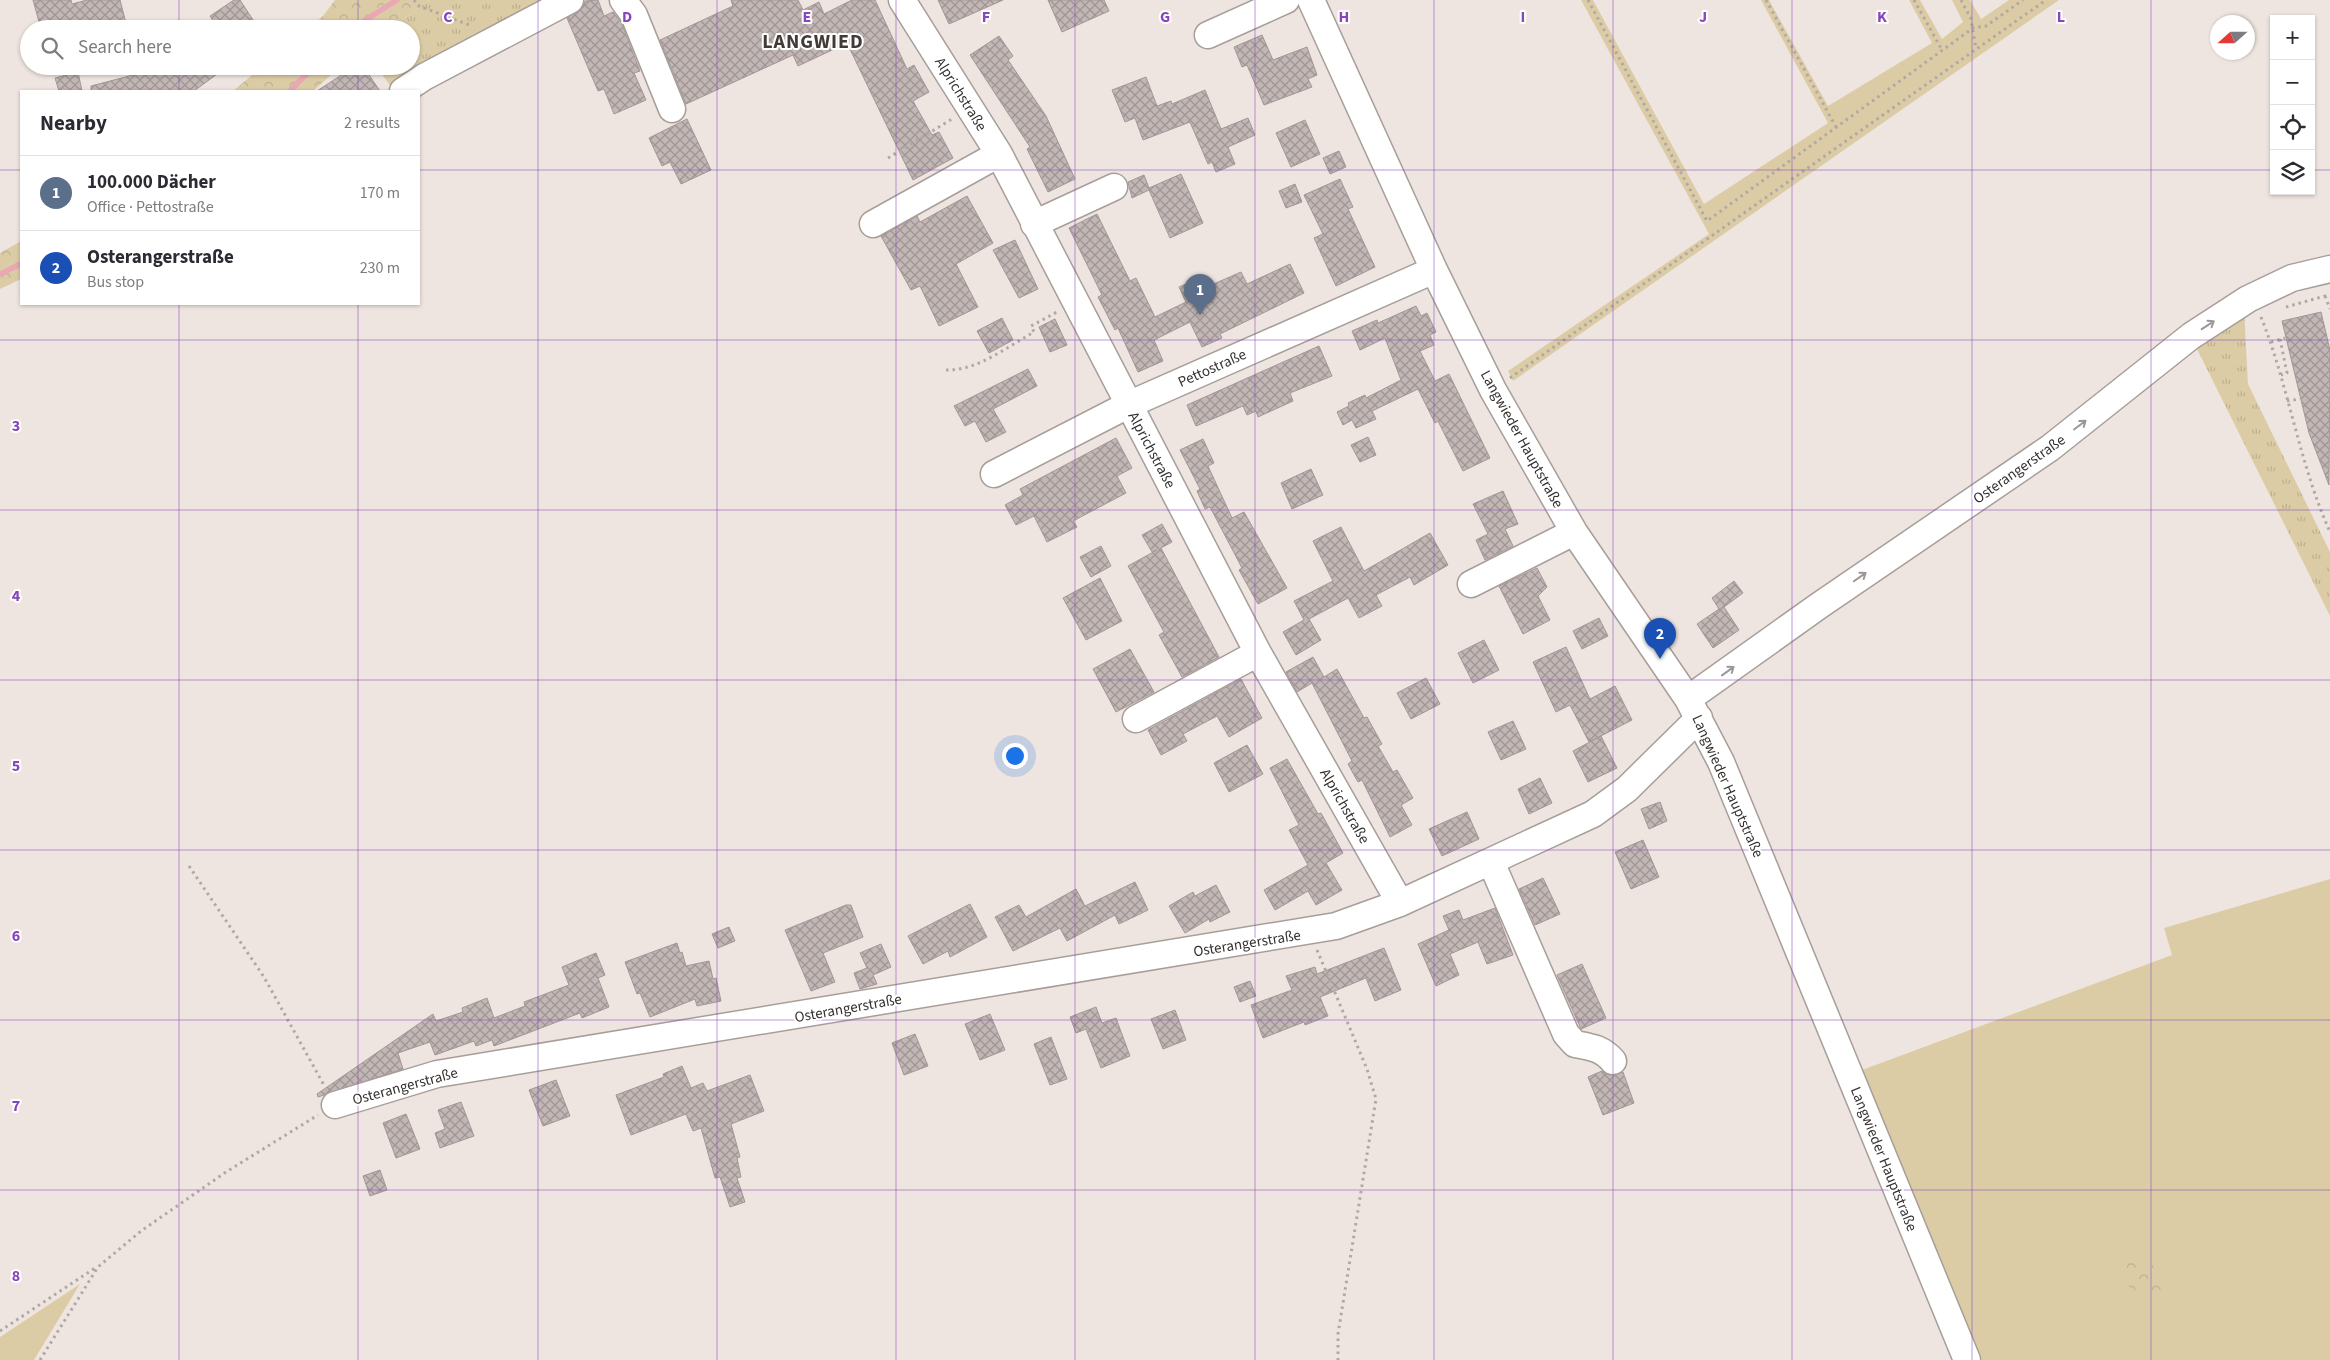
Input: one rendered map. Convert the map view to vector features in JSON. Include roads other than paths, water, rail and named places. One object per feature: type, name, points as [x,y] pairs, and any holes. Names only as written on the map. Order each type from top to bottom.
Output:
[{"type":"street","points":[[404,90],[424,77],[570,0]]},
{"type":"street","points":[[623,0],[634,15],[672,109]]},
{"type":"street","name":"Alprichstraße","points":[[902,0],[999,154],[1258,653],[1400,902]]},
{"type":"street","points":[[1208,35],[1286,0]]},
{"type":"street","name":"Langwieder Hauptstraße","points":[[1311,0],[1434,270],[1493,390],[1574,532],[1694,708],[1720,762],[1767,874],[1967,1360]]},
{"type":"street","points":[[873,224],[999,154]]},
{"type":"street","points":[[1034,224],[1114,187]]},
{"type":"street","name":"Pettostraße","points":[[994,474],[1128,405],[1434,270]]},
{"type":"street","name":"Osterangerstraße","points":[[336,1105],[447,1073],[1314,932],[1336,926],[1400,902],[1593,814],[1627,789],[1694,708],[1820,605],[2050,448],[2190,336],[2248,299],[2292,278],[2330,270]]},
{"type":"street","points":[[1471,584],[1574,532]]},
{"type":"street","points":[[1136,719],[1258,653]]},
{"type":"street","points":[[1491,862],[1566,1034],[1574,1044],[1595,1047],[1605,1051],[1614,1061]]},
{"type":"waterway","points":[[365,20],[397,0]]},
{"type":"waterway","points":[[291,90],[305,75]]},
{"type":"waterway","points":[[0,274],[20,264]]},
{"type":"place","name":"100.000 Dächer","points":[[1200,315]]},
{"type":"place","name":"Osterangerstraße","points":[[1660,659]]},
{"type":"district","name":"LANGWIED","points":[[813,41]]}]
